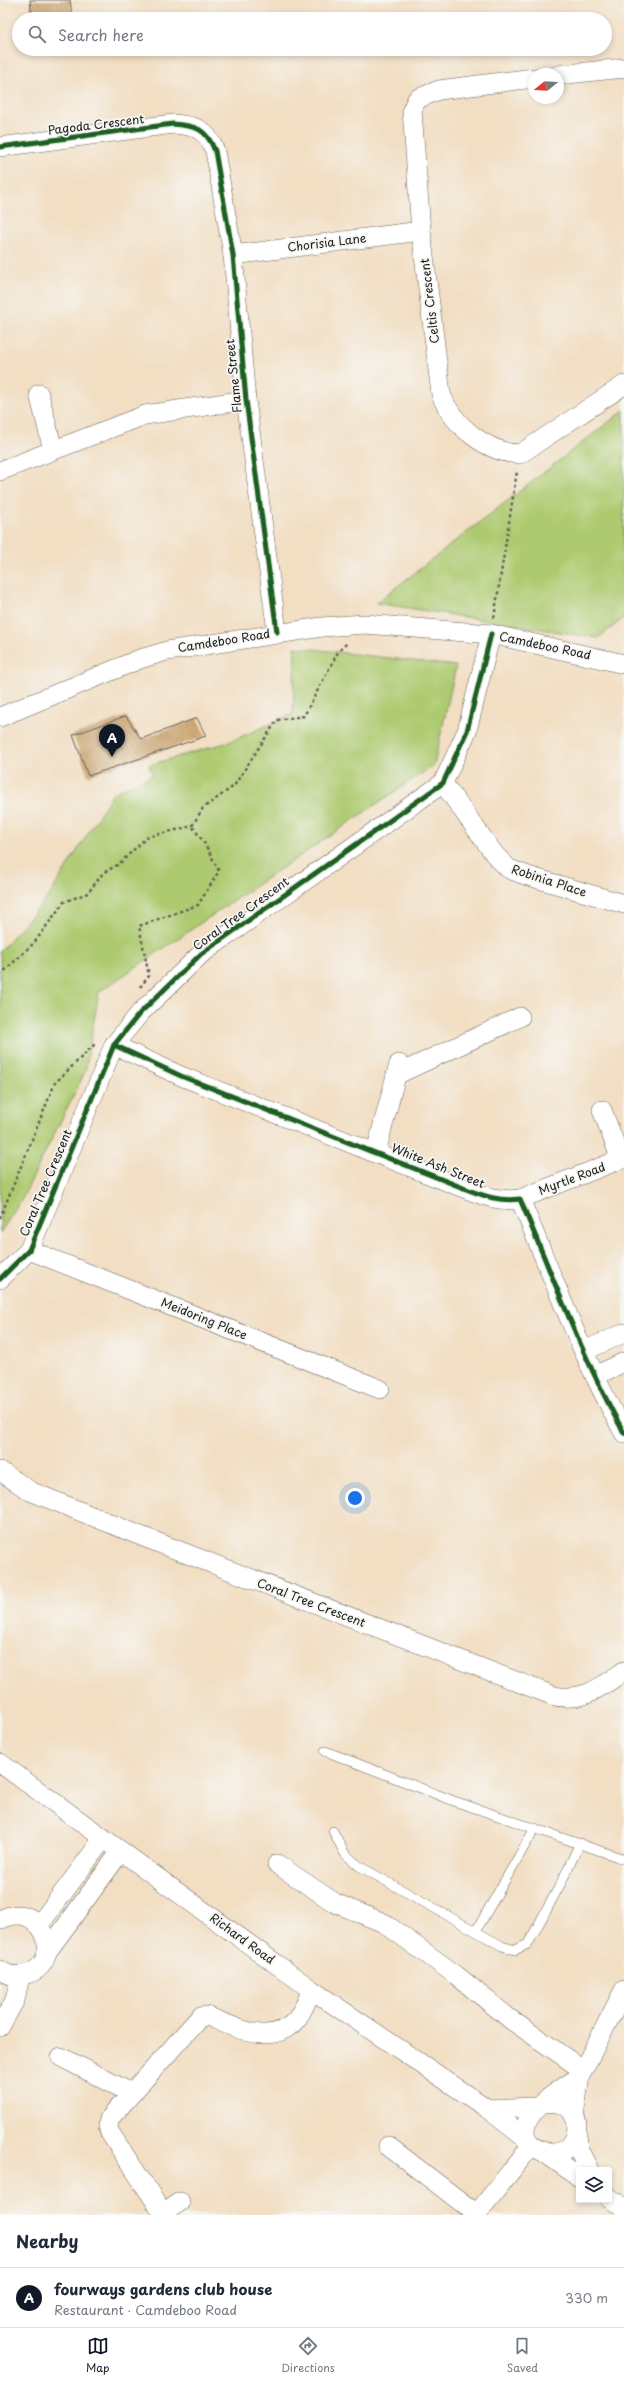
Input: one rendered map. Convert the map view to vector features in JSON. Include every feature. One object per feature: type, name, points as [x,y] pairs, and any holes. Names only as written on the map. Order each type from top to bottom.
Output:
[{"type":"street","points":[[564,74],[624,68]]},
{"type":"street","name":"Celtis Crescent","points":[[520,454],[506,454],[466,431],[446,407],[440,384],[421,231],[412,110],[417,99],[439,90],[528,79]]},
{"type":"street","name":"Pagoda Crescent","points":[[0,147],[173,124],[194,126]]},
{"type":"street","name":"Flame Street","points":[[194,126],[211,140],[215,151],[233,256],[246,400],[277,632]]},
{"type":"street","name":"Chorisia Lane","points":[[233,256],[421,231]]},
{"type":"street","points":[[520,454],[624,385]]},
{"type":"street","points":[[39,394],[53,450]]},
{"type":"street","points":[[0,471],[145,414],[246,400]]},
{"type":"street","name":"Camdeboo Road","points":[[0,717],[133,662],[160,653],[277,632],[365,624],[491,634],[624,664]]},
{"type":"street","name":"Coral Tree Crescent","points":[[0,1279],[29,1250],[106,1043],[140,1013],[201,954],[443,783],[467,731],[491,634]]},
{"type":"street","name":"Robinia Place","points":[[443,783],[472,820],[495,855],[508,869],[624,904]]},
{"type":"street","points":[[376,1152],[398,1070],[520,1017]]},
{"type":"street","name":"White Ash Street","points":[[106,1043],[181,1076],[491,1198],[508,1201],[520,1199]]},
{"type":"street","points":[[602,1110],[622,1159]]},
{"type":"street","name":"Myrtle Road","points":[[520,1199],[622,1159]]},
{"type":"street","points":[[520,1199],[584,1351],[624,1433]]},
{"type":"street","name":"Meidoring Place","points":[[29,1250],[380,1389]]},
{"type":"street","points":[[584,1351],[624,1333]]},
{"type":"street","points":[[596,1376],[624,1362]]},
{"type":"street","name":"Coral Tree Crescent","points":[[0,1471],[30,1490],[134,1533],[554,1696],[564,1698],[584,1696],[624,1671]]},
{"type":"street","name":"Richard Road","points":[[0,1763],[312,1990],[488,2109],[533,2145],[576,2175]]},
{"type":"street","points":[[40,1925],[103,1839]]},
{"type":"street","points":[[0,1970],[10,1975],[20,1976],[37,1968],[47,1952],[121,1851]]},
{"type":"street","points":[[277,1864],[335,1903],[384,1923],[456,1975],[510,2019],[582,2073]]},
{"type":"street","points":[[0,1920],[10,1916],[21,1915],[31,1918],[40,1925],[45,1932],[47,1952]]},
{"type":"street","points":[[0,2027],[15,2000],[20,1976]]},
{"type":"street","points":[[180,2202],[163,2213],[110,2133],[108,2126],[109,2119],[200,2017],[207,2016],[248,2032],[266,2035],[284,2032],[297,2019],[312,1990]]},
{"type":"street","points":[[582,2073],[540,2105],[526,2122],[533,2145],[550,2154],[559,2152],[573,2142],[582,2073],[624,1990]]},
{"type":"street","points":[[61,2057],[131,2093]]},
{"type":"street","points":[[488,2109],[562,2104],[576,2124],[578,2148],[588,2167]]},
{"type":"street","points":[[388,2146],[477,2215],[533,2145]]},
{"type":"street","points":[[612,2199],[624,2209]]},
{"type":"lane","points":[[325,1751],[447,1798],[624,1859]]},
{"type":"lane","points":[[476,1931],[535,1828]]},
{"type":"lane","points":[[333,1831],[345,1854],[359,1866],[502,1946],[515,1950],[528,1944],[561,1883],[580,1843]]},
{"type":"path","points":[[491,634],[520,454]]},
{"type":"path","points":[[0,975],[34,943],[64,902],[88,892],[102,873],[119,864],[146,837],[192,826],[203,808],[234,786],[277,720],[304,716],[338,652],[365,624]]},
{"type":"path","points":[[135,994],[149,976],[139,926],[198,905],[219,871],[205,844],[192,826]]},
{"type":"path","points":[[0,1218],[55,1083],[88,1052],[106,1043]]},
{"type":"green space","points":[[624,410],[624,618],[598,638],[376,603]]},
{"type":"green space","points":[[295,647],[456,666],[434,765],[99,992],[85,1072],[21,1201],[0,1233],[0,951],[49,896],[113,793],[153,775],[149,765],[229,742],[293,714]]},
{"type":"building","points":[[30,0],[70,0],[72,12],[31,12]]},
{"type":"building","points":[[126,716],[141,739],[197,718],[206,736],[88,776],[73,735]]},
{"type":"cycle path","points":[[0,147],[173,124],[194,127],[204,133],[212,143],[215,151],[233,255],[246,400],[277,632]]},
{"type":"cycle path","points":[[0,1279],[29,1250],[114,1045],[140,1013],[201,954],[443,783],[467,731],[491,634]]},
{"type":"cycle path","points":[[114,1045],[181,1076],[473,1192],[499,1199],[520,1199],[582,1347],[624,1433]]},
{"type":"place","name":"fourways gardens club house","points":[[112,757]]}]
